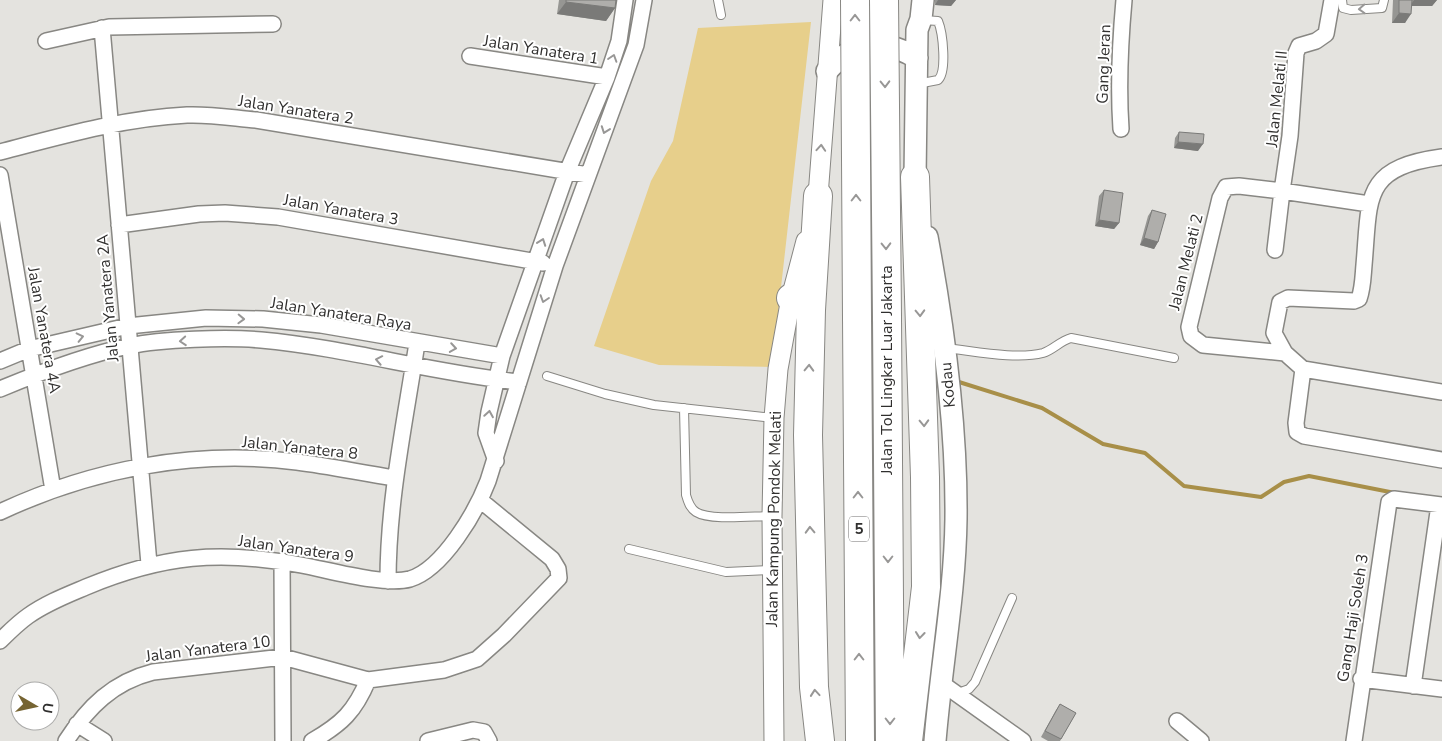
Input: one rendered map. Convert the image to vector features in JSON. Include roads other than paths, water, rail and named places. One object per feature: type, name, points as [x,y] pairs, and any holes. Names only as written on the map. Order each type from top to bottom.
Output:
[{"type":"highway","name":"Jalan Tol Lingkar Luar Jakarta","points":[[855,0],[860,741]]},
{"type":"highway","name":"Jalan Tol Lingkar Luar Jakarta","points":[[884,0],[890,741]]},
{"type":"highway","points":[[908,741],[926,587],[925,477],[915,177]]},
{"type":"highway","points":[[818,196],[801,304],[808,435],[814,687],[820,741]]},
{"type":"main road","name":"Kodau","points":[[917,13],[915,177],[945,348],[954,457],[956,518],[949,688],[935,741]]},
{"type":"main road","points":[[827,71],[839,57],[865,47],[892,47],[917,58]]},
{"type":"street","points":[[496,461],[486,433],[502,356],[567,172],[607,78],[618,41],[624,0]]},
{"type":"street","points":[[480,500],[496,461],[555,266],[636,45],[644,0]]},
{"type":"street","points":[[818,196],[833,0]]},
{"type":"street","name":"Gang Jeran","points":[[1121,130],[1118,96],[1119,55],[1124,0]]},
{"type":"street","name":"Jalan Melati II","points":[[1282,191],[1289,155],[1296,53],[1299,46],[1316,41],[1326,34],[1332,0]]},
{"type":"street","points":[[46,41],[102,28],[196,24],[273,24]]},
{"type":"street","name":"Jalan Yanatera 2A","points":[[102,28],[149,564]]},
{"type":"street","name":"Jalan Yanatera 1","points":[[470,56],[607,78]]},
{"type":"street","name":"Jalan Yanatera 2","points":[[0,152],[110,125],[187,115],[248,119],[588,175]]},
{"type":"street","points":[[1442,157],[1427,159],[1386,175],[1376,185],[1369,204],[1359,299],[1354,301],[1288,298],[1280,302],[1274,333],[1285,353],[1303,369],[1442,392]]},
{"type":"street","name":"Jalan Yanatera 4A","points":[[0,175],[7,256],[29,349],[53,490]]},
{"type":"street","name":"Jalan Melati 2","points":[[1282,191],[1239,186],[1226,187],[1220,198],[1189,327],[1191,336],[1203,345],[1285,353]]},
{"type":"street","points":[[1275,250],[1282,191],[1369,204]]},
{"type":"street","name":"Jalan Yanatera 3","points":[[119,225],[199,214],[225,213],[278,217],[555,266]]},
{"type":"street","name":"Jalan Kampung Pondok Melati","points":[[774,741],[772,516],[774,418],[778,369],[801,304]]},
{"type":"street","name":"Jalan Yanatera Raya","points":[[0,361],[29,349],[128,326],[206,318],[263,319],[321,325],[417,343],[502,356]]},
{"type":"street","points":[[0,389],[34,375],[130,346],[186,341],[260,340],[413,367],[519,382]]},
{"type":"street","points":[[388,580],[388,541],[394,478],[417,343]]},
{"type":"street","points":[[1303,369],[1296,423],[1297,432],[1304,436],[1442,460]]},
{"type":"street","name":"Jalan Yanatera 8","points":[[0,512],[53,490],[140,466],[201,459],[254,459],[296,462],[394,478]]},
{"type":"street","name":"Jalan Yanatera 9","points":[[0,641],[29,615],[55,601],[111,576],[149,564],[205,556],[282,561],[388,580],[408,579],[422,574],[433,566],[480,500]]},
{"type":"street","name":"Jalan Yanatera 10","points":[[66,741],[77,724],[102,697],[136,676],[178,668],[283,657],[368,680],[444,670],[476,659],[504,635],[559,578],[558,569],[552,559],[480,500]]},
{"type":"street","name":"Gang Haji Soleh 3","points":[[1354,741],[1361,679],[1390,500],[1441,505]]},
{"type":"street","points":[[1413,686],[1441,505]]},
{"type":"street","points":[[282,561],[283,741]]},
{"type":"street","points":[[1361,679],[1442,689]]},
{"type":"street","points":[[314,740],[343,721],[361,697],[368,680]]},
{"type":"street","points":[[949,688],[1023,741]]},
{"type":"street","points":[[1177,721],[1201,741]]},
{"type":"street","points":[[77,724],[104,741]]},
{"type":"street","points":[[428,741],[473,730],[484,732],[488,741]]},
{"type":"lane","points":[[718,0],[722,15]]},
{"type":"lane","points":[[1342,0],[1342,8],[1352,10],[1382,8],[1384,0]]},
{"type":"lane","points":[[916,84],[938,80],[943,72],[942,31],[938,21],[917,13]]},
{"type":"lane","points":[[945,348],[1029,356],[1046,352],[1060,341],[1070,338],[1174,358]]},
{"type":"lane","points":[[547,376],[612,395],[684,408],[774,418]]},
{"type":"lane","points":[[684,408],[686,495],[691,507],[696,512],[711,516],[772,516]]},
{"type":"lane","points":[[629,549],[726,572],[772,570]]},
{"type":"lane","points":[[949,688],[969,689],[974,682],[1012,598]]},
{"type":"waterway","points":[[959,382],[1042,408],[1103,444],[1145,453],[1184,486],[1261,497],[1284,482],[1309,476],[1395,493]]}]
